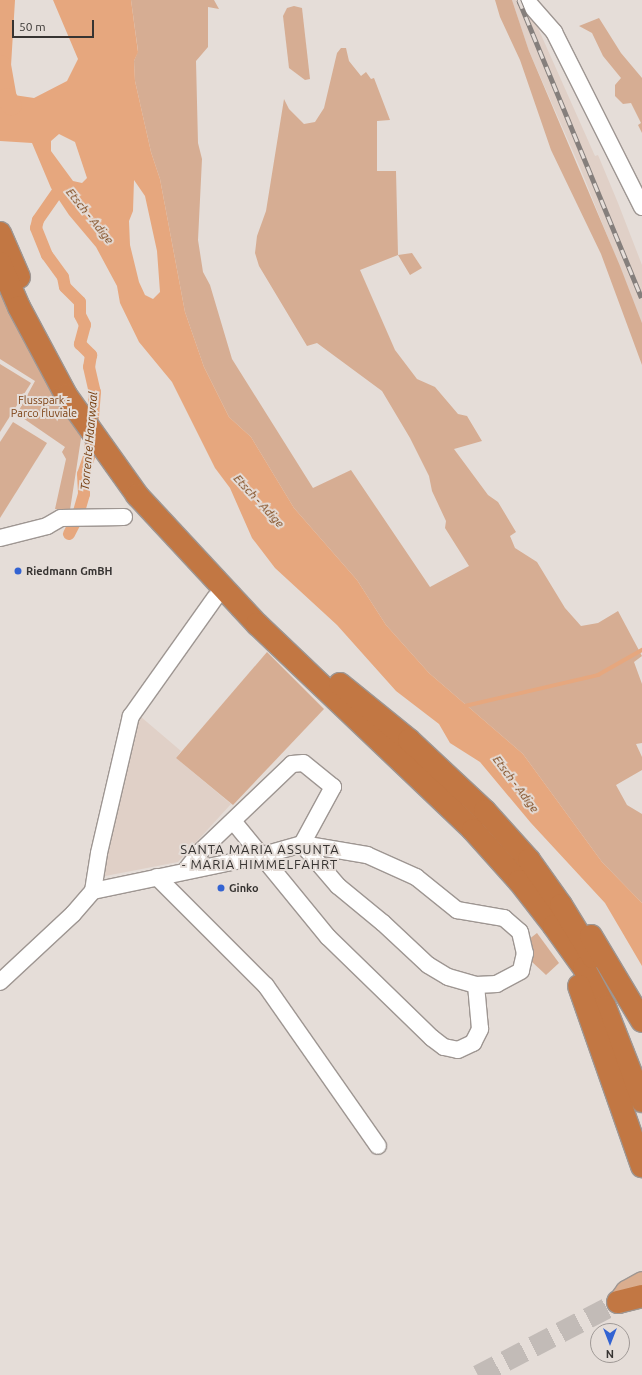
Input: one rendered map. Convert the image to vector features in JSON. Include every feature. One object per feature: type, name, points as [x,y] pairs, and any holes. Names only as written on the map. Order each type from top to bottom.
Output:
[{"type":"highway","points":[[0,233],[29,302],[52,347],[141,491],[273,621],[346,690],[409,740],[485,811],[529,860],[561,905],[602,972],[642,1057]]},
{"type":"highway","points":[[0,263],[19,307],[66,395],[141,491],[257,624],[473,830],[520,881],[584,968],[605,1008],[638,1091]]},
{"type":"highway","points":[[561,905],[582,922],[642,1021]]},
{"type":"highway","points":[[554,926],[560,947],[590,1012],[623,1116],[642,1166]]},
{"type":"highway","points":[[618,1302],[642,1296]]},
{"type":"main road","points":[[618,1302],[626,1291],[642,1282]]},
{"type":"main road","points":[[618,1302],[642,1289]]},
{"type":"street","points":[[526,0],[554,32],[642,207]]},
{"type":"street","points":[[0,538],[47,526],[61,518],[124,517]]},
{"type":"street","points":[[0,982],[73,914],[93,891],[99,853],[130,716],[215,598]]},
{"type":"street","points":[[185,871],[233,820],[292,764],[303,763],[333,787],[302,844]]},
{"type":"street","points":[[233,820],[260,856],[328,937],[432,1038],[444,1047],[458,1050],[473,1043],[480,1029],[476,985]]},
{"type":"street","points":[[93,891],[260,856],[302,844],[367,855],[416,877],[457,910],[504,918],[520,932],[525,952],[521,971],[497,984],[476,985],[448,977],[428,965],[384,923],[338,886],[302,844]]},
{"type":"street","points":[[157,877],[266,986],[378,1146]]},
{"type":"shaded area","points":[[512,0],[521,0],[534,19],[595,156],[598,155],[618,203],[642,265],[642,323],[581,170],[529,51]]},
{"type":"shaded area","points":[[134,711],[181,751],[176,758],[231,804],[178,862],[95,878]]},
{"type":"green space","points":[[131,0],[214,0],[219,9],[208,7],[208,47],[196,61],[198,143],[202,159],[198,240],[203,272],[210,285],[232,359],[313,488],[351,470],[430,587],[469,566],[445,528],[446,521],[432,491],[429,476],[410,438],[382,391],[317,343],[307,346],[259,266],[255,253],[257,236],[266,211],[284,99],[289,109],[304,124],[315,122],[324,108],[337,53],[341,48],[346,48],[349,61],[361,76],[366,72],[371,79],[374,78],[390,120],[377,121],[377,171],[396,171],[398,255],[360,270],[395,350],[417,379],[435,387],[458,414],[467,416],[482,441],[454,449],[488,495],[498,502],[516,532],[510,536],[515,548],[537,562],[565,608],[581,626],[598,623],[618,611],[642,656],[634,662],[642,684],[642,743],[636,744],[642,757],[642,770],[616,785],[627,805],[642,814],[642,903],[602,862],[523,754],[429,673],[386,625],[357,580],[294,508],[251,437],[229,417],[204,367],[185,312],[160,179],[151,152],[135,81],[134,61],[138,51]]},
{"type":"green space","points":[[495,0],[512,0],[529,51],[620,266],[642,323],[642,365],[601,254],[551,150],[520,60],[500,17]]},
{"type":"green space","points":[[294,6],[302,8],[310,79],[305,80],[289,68],[283,16],[287,8]]},
{"type":"green space","points":[[599,18],[621,53],[642,78],[642,133],[638,125],[641,123],[631,103],[623,104],[615,96],[615,85],[621,78],[603,56],[592,33],[579,26]]},
{"type":"green space","points":[[412,253],[422,268],[410,275],[398,255]]},
{"type":"green space","name":"Flusspark - Parco fluviale","points":[[0,278],[82,432],[70,510],[55,509],[66,459],[62,452],[65,447],[17,414],[35,381],[0,359]]},
{"type":"green space","points":[[0,364],[31,383],[0,432]]},
{"type":"green space","points":[[13,422],[47,443],[0,518],[0,442]]},
{"type":"green space","points":[[267,652],[324,709],[233,805],[176,758]]},
{"type":"green space","points":[[537,933],[559,963],[546,975],[530,960],[528,940]]},
{"type":"water","points":[[0,0],[10,0],[4,26],[0,75]]},
{"type":"water","points":[[53,0],[131,0],[138,52],[134,61],[135,81],[151,152],[160,179],[185,312],[204,367],[229,417],[251,437],[294,508],[357,580],[386,625],[429,673],[523,754],[602,862],[642,903],[642,966],[605,903],[531,823],[480,762],[450,743],[439,724],[396,691],[337,625],[275,568],[252,538],[230,488],[215,468],[172,382],[139,342],[120,303],[117,286],[96,247],[69,215],[51,188],[32,143],[0,141],[0,76],[14,95],[34,98],[67,81],[78,59]],"holes":[[[59,134],[75,142],[87,178],[82,183],[73,181],[51,151],[51,141]],[[134,180],[145,196],[157,251],[160,292],[153,299],[145,295],[139,282],[130,245],[129,221],[133,211]]]},
{"type":"waterway","name":"Etsch - Adige","points":[[5,0],[1,65],[7,98],[12,106]]},
{"type":"waterway","name":"Torrente Haarwaal","points":[[63,184],[38,220],[36,228],[47,255],[63,277],[65,287],[80,302],[80,315],[85,325],[80,344],[91,355],[89,367],[95,392],[90,454],[83,474],[84,494],[79,511]]},
{"type":"waterway","points":[[69,534],[75,522]]},
{"type":"waterway","points":[[465,706],[598,675],[642,650]]},
{"type":"tunnel","points":[[478,1375],[618,1302]]},
{"type":"railway","points":[[519,0],[642,298]]},
{"type":"place","name":"Riedmann GmBH","points":[[18,571]]},
{"type":"place","name":"Ginko","points":[[221,888]]},
{"type":"district","name":"SANTA MARIA ASSUNTA - MARIA HIMMELFAHRT","points":[[260,858]]}]
